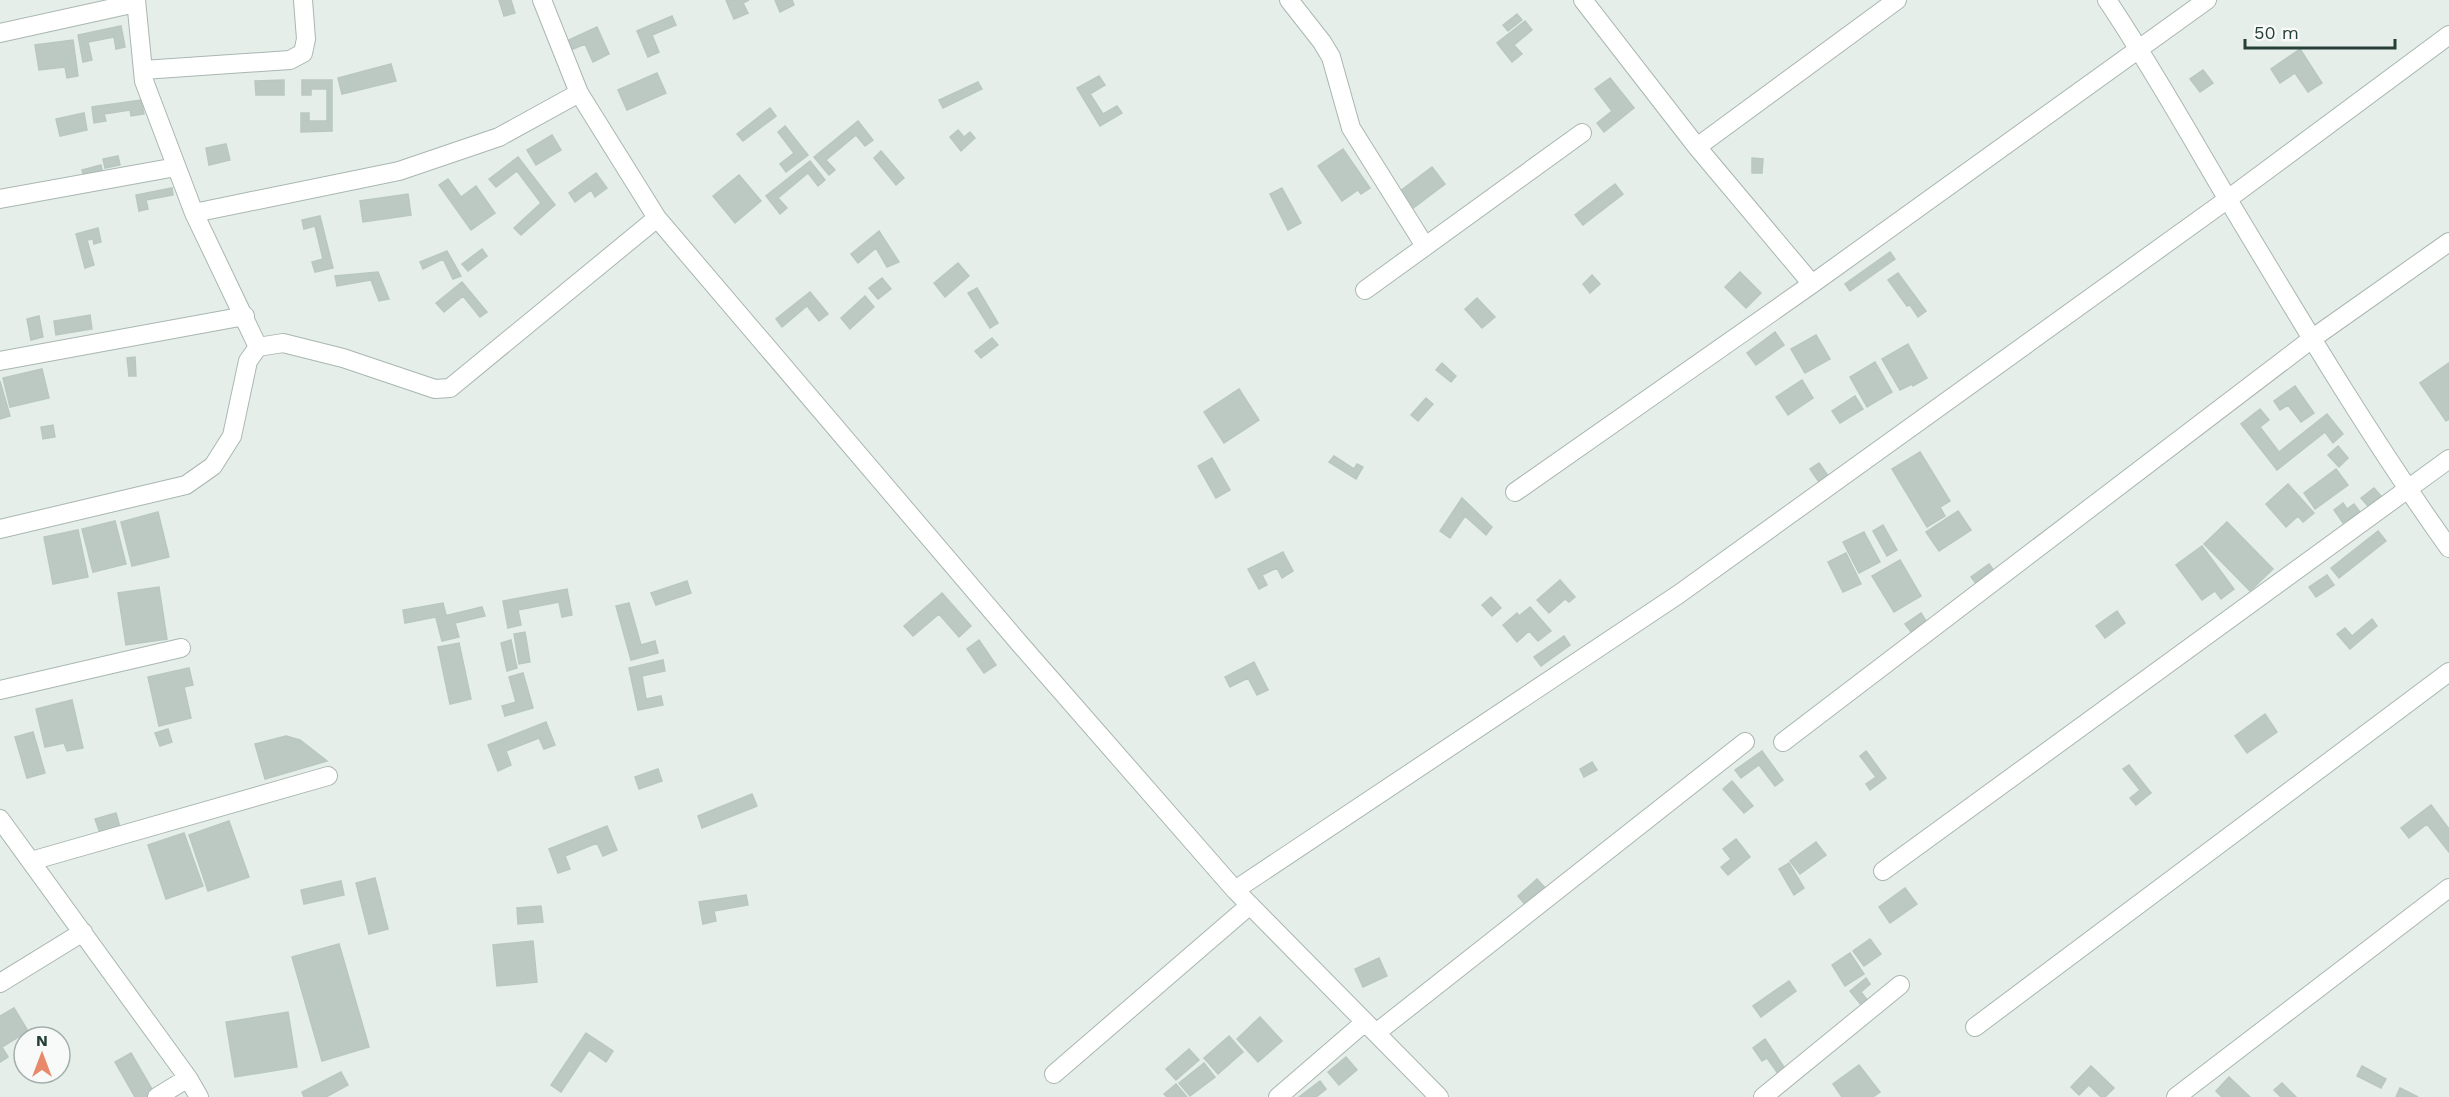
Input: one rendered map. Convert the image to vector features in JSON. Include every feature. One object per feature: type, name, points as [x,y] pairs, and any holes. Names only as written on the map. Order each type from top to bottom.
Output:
[{"type":"street","points":[[143,70],[290,60],[303,53],[306,39],[303,0]]},
{"type":"street","points":[[542,0],[579,93],[657,218],[1020,644],[1235,890],[1439,1097]]},
{"type":"street","points":[[1289,0],[1322,42],[1330,57],[1351,128],[1425,246]]},
{"type":"street","points":[[1583,0],[1696,147],[1812,284]]},
{"type":"street","points":[[1696,147],[1896,0]]},
{"type":"street","points":[[2107,0],[2140,49],[2313,338],[2408,490],[2449,548]]},
{"type":"street","points":[[1515,492],[1812,284],[2207,0]]},
{"type":"street","points":[[0,33],[136,1],[144,81],[194,213],[258,347]]},
{"type":"street","points":[[1235,890],[1679,594],[2228,199],[2449,35]]},
{"type":"street","points":[[194,213],[399,171],[499,137],[579,93]]},
{"type":"street","points":[[1365,290],[1582,133]]},
{"type":"street","points":[[0,199],[176,166]]},
{"type":"street","points":[[0,529],[186,485],[213,466],[232,436],[248,361],[258,347],[283,343],[343,358],[435,389],[450,388],[657,218]]},
{"type":"street","points":[[1783,742],[2313,338],[2449,242]]},
{"type":"street","points":[[0,361],[245,316]]},
{"type":"street","points":[[1883,871],[2449,459]]},
{"type":"street","points":[[0,690],[181,648]]},
{"type":"street","points":[[1975,1027],[2449,672]]},
{"type":"street","points":[[1278,1097],[1745,742]]},
{"type":"street","points":[[31,861],[328,776]]},
{"type":"street","points":[[0,819],[188,1078],[199,1097]]},
{"type":"street","points":[[2176,1097],[2449,888]]},
{"type":"street","points":[[1054,1074],[1250,905]]},
{"type":"street","points":[[0,982],[83,932]]},
{"type":"street","points":[[1763,1097],[1900,985]]},
{"type":"street","points":[[157,1097],[188,1078]]},
{"type":"building","points":[[499,0],[511,0],[515,13],[504,16]]},
{"type":"building","points":[[726,0],[749,0],[743,3],[748,13],[734,19]]},
{"type":"building","points":[[775,0],[792,0],[794,5],[780,12]]},
{"type":"building","points":[[1517,14],[1522,20],[1508,31],[1503,25]]},
{"type":"building","points":[[672,16],[676,25],[652,35],[659,52],[648,57],[637,31]]},
{"type":"building","points":[[1525,21],[1532,30],[1514,45],[1522,54],[1512,62],[1497,43]]},
{"type":"building","points":[[121,26],[125,47],[116,49],[114,37],[88,42],[92,60],[83,62],[78,35]]},
{"type":"building","points":[[597,27],[609,54],[593,62],[585,44],[566,52],[562,43]]},
{"type":"building","points":[[73,40],[78,76],[67,78],[65,67],[39,70],[35,45]]},
{"type":"building","points":[[2300,49],[2322,83],[2308,92],[2295,73],[2280,83],[2271,69]]},
{"type":"building","points":[[391,64],[396,81],[342,94],[338,78]]},
{"type":"building","points":[[2203,70],[2213,83],[2200,92],[2190,79]]},
{"type":"building","points":[[657,73],[666,93],[627,110],[618,90]]},
{"type":"building","points":[[1099,76],[1105,85],[1090,94],[1103,114],[1117,106],[1122,113],[1100,126],[1077,88]]},
{"type":"building","points":[[1610,78],[1634,108],[1604,132],[1597,123],[1612,111],[1595,89]]},
{"type":"building","points":[[284,80],[284,95],[256,95],[255,81]]},
{"type":"building","points":[[302,80],[332,80],[332,131],[301,132],[301,113],[309,113],[309,121],[327,121],[327,89],[311,89],[311,95],[302,95]]},
{"type":"building","points":[[978,82],[982,89],[943,108],[939,100]]},
{"type":"building","points":[[141,100],[144,114],[131,116],[130,110],[104,114],[106,121],[94,123],[92,107]]},
{"type":"building","points":[[770,108],[776,116],[743,141],[737,134]]},
{"type":"building","points":[[84,113],[87,130],[60,136],[56,119]]},
{"type":"building","points":[[858,121],[873,140],[865,146],[856,135],[826,160],[835,170],[829,175],[814,157]]},
{"type":"building","points":[[785,126],[808,155],[786,172],[780,164],[794,153],[778,132]]},
{"type":"building","points":[[958,130],[964,137],[970,132],[975,138],[961,151],[950,137]]},
{"type":"building","points":[[552,135],[561,150],[536,165],[527,150]]},
{"type":"building","points":[[226,144],[230,160],[209,165],[206,148]]},
{"type":"building","points":[[1343,149],[1370,188],[1361,194],[1358,190],[1342,201],[1318,166]]},
{"type":"building","points":[[881,151],[904,178],[896,185],[874,158]]},
{"type":"building","points":[[118,156],[120,165],[105,168],[103,159]]},
{"type":"building","points":[[518,157],[555,205],[521,235],[514,228],[541,203],[517,171],[496,187],[489,179]]},
{"type":"building","points":[[1752,158],[1763,159],[1762,173],[1752,173]]},
{"type":"building","points":[[810,161],[825,180],[818,186],[808,173],[778,198],[787,208],[780,214],[766,196]]},
{"type":"building","points":[[101,165],[103,174],[84,179],[82,170]]},
{"type":"building","points":[[1432,167],[1445,184],[1412,209],[1399,192]]},
{"type":"building","points":[[596,173],[607,188],[595,197],[591,190],[575,202],[569,193]]},
{"type":"building","points":[[739,175],[761,201],[735,223],[713,196]]},
{"type":"building","points":[[448,179],[461,197],[476,186],[495,213],[471,230],[439,185]]},
{"type":"building","points":[[1615,184],[1623,194],[1583,225],[1575,215]]},
{"type":"building","points":[[172,188],[173,195],[146,200],[148,209],[139,211],[136,195]]},
{"type":"building","points":[[1282,188],[1301,223],[1288,230],[1270,194]]},
{"type":"building","points":[[408,194],[411,215],[363,222],[360,201]]},
{"type":"building","points":[[320,216],[333,268],[315,272],[312,262],[323,259],[315,226],[304,229],[302,220]]},
{"type":"building","points":[[98,228],[101,242],[94,244],[93,239],[87,240],[94,265],[85,268],[76,234]]},
{"type":"building","points":[[879,231],[899,262],[887,267],[876,248],[858,263],[851,254]]},
{"type":"building","points":[[482,249],[487,256],[468,271],[462,264]]},
{"type":"building","points":[[447,251],[461,276],[453,279],[443,259],[423,269],[420,262]]},
{"type":"building","points":[[1890,252],[1895,259],[1850,291],[1845,284]]},
{"type":"building","points":[[958,263],[969,276],[945,297],[934,283]]},
{"type":"building","points":[[378,272],[389,299],[379,301],[371,280],[337,286],[335,276]]},
{"type":"building","points":[[1740,272],[1761,293],[1746,308],[1725,287]]},
{"type":"building","points":[[1898,273],[1926,311],[1918,317],[1888,280]]},
{"type":"building","points":[[1592,275],[1600,284],[1590,293],[1583,284]]},
{"type":"building","points":[[882,278],[891,289],[878,299],[869,288]]},
{"type":"building","points":[[462,282],[487,312],[480,317],[463,296],[444,312],[436,303]]},
{"type":"building","points":[[977,288],[998,323],[990,328],[968,293]]},
{"type":"building","points":[[810,292],[828,314],[819,321],[807,306],[782,327],[776,319]]},
{"type":"building","points":[[865,296],[874,307],[850,329],[841,318]]},
{"type":"building","points":[[1477,298],[1495,317],[1482,328],[1465,309]]},
{"type":"building","points":[[90,315],[92,329],[56,335],[54,321]]},
{"type":"building","points":[[39,316],[43,337],[31,340],[27,319]]},
{"type":"building","points":[[1775,332],[1784,345],[1756,365],[1747,353]]},
{"type":"building","points":[[1816,335],[1830,359],[1805,373],[1791,349]]},
{"type":"building","points":[[992,338],[998,345],[981,358],[975,351]]},
{"type":"building","points":[[1908,344],[1927,378],[1900,390],[1882,359]]},
{"type":"building","points":[[135,357],[136,376],[129,376],[127,358]]},
{"type":"building","points":[[1875,362],[1892,392],[1867,407],[1850,377]]},
{"type":"building","points":[[1442,363],[1456,376],[1451,382],[1436,370]]},
{"type":"building","points":[[2449,363],[2449,419],[2446,421],[2420,383]]},
{"type":"building","points":[[42,369],[49,398],[10,407],[3,378]]},
{"type":"building","points":[[1802,380],[1813,398],[1788,415],[1776,397]]},
{"type":"building","points":[[0,381],[10,416],[0,419]]},
{"type":"building","points":[[2295,386],[2314,413],[2301,422],[2288,405],[2280,410],[2274,401]]},
{"type":"building","points":[[1239,389],[1259,420],[1224,443],[1204,412]]},
{"type":"building","points":[[1855,396],[1863,409],[1840,423],[1832,411]]},
{"type":"building","points":[[1426,398],[1433,404],[1418,421],[1411,415]]},
{"type":"building","points":[[2260,409],[2269,420],[2260,427],[2279,452],[2327,414],[2343,434],[2333,443],[2325,432],[2277,470],[2241,424]]},
{"type":"building","points":[[53,425],[55,437],[43,439],[41,427]]},
{"type":"building","points":[[2338,446],[2348,458],[2339,467],[2328,455]]},
{"type":"building","points":[[1920,452],[1950,501],[1940,507],[1945,516],[1927,527],[1892,469]]},
{"type":"building","points":[[1334,456],[1354,469],[1357,464],[1363,467],[1356,479],[1329,462]]},
{"type":"building","points":[[1212,458],[1230,490],[1216,498],[1198,466]]},
{"type":"building","points":[[1819,463],[1832,481],[1823,488],[1810,469]]},
{"type":"building","points":[[2336,469],[2348,485],[2315,509],[2304,493]]},
{"type":"building","points":[[2288,484],[2314,513],[2303,522],[2298,516],[2286,527],[2266,504]]},
{"type":"building","points":[[2374,488],[2381,496],[2368,506],[2361,498]]},
{"type":"building","points":[[1462,498],[1492,527],[1486,535],[1465,516],[1450,538],[1440,531]]},
{"type":"building","points":[[2343,503],[2347,509],[2354,504],[2360,512],[2343,523],[2334,510]]},
{"type":"building","points":[[1958,511],[1971,530],[1939,551],[1926,532]]},
{"type":"building","points":[[158,512],[169,557],[132,566],[121,522]]},
{"type":"building","points":[[115,521],[126,564],[93,572],[82,529]]},
{"type":"building","points":[[2227,522],[2273,569],[2250,591],[2204,544]]},
{"type":"building","points":[[1883,525],[1897,550],[1887,556],[1873,531]]},
{"type":"building","points":[[78,530],[88,577],[53,584],[44,537]]},
{"type":"building","points":[[2378,531],[2386,541],[2339,578],[2331,568]]},
{"type":"building","points":[[1864,532],[1880,562],[1859,573],[1843,542]]},
{"type":"building","points":[[2202,546],[2234,589],[2221,599],[2215,591],[2202,600],[2176,565]]},
{"type":"building","points":[[1283,552],[1293,571],[1282,578],[1277,568],[1262,575],[1267,585],[1259,589],[1248,569]]},
{"type":"building","points":[[1846,553],[1861,584],[1843,592],[1828,562]]},
{"type":"building","points":[[1900,560],[1921,596],[1894,612],[1872,576]]},
{"type":"building","points":[[1989,564],[1995,572],[1977,585],[1971,577]]},
{"type":"building","points":[[2327,575],[2334,585],[2316,597],[2309,587]]},
{"type":"building","points":[[1560,580],[1575,597],[1569,602],[1565,599],[1549,613],[1537,600]]},
{"type":"building","points":[[687,581],[691,593],[656,605],[651,593]]},
{"type":"building","points":[[159,587],[167,639],[126,645],[118,593]]},
{"type":"building","points":[[567,589],[572,615],[562,617],[559,602],[518,610],[521,625],[508,628],[503,601]]},
{"type":"building","points":[[942,593],[971,626],[959,637],[939,614],[913,636],[904,626]]},
{"type":"building","points":[[1491,597],[1501,608],[1492,616],[1482,605]]},
{"type":"building","points":[[443,603],[446,615],[405,623],[403,610]]},
{"type":"building","points":[[629,603],[641,645],[655,641],[658,653],[631,660],[616,606]]},
{"type":"building","points":[[482,607],[485,616],[455,623],[459,637],[442,641],[436,618]]},
{"type":"building","points":[[1530,607],[1551,631],[1538,641],[1529,631],[1517,642],[1503,625],[1517,613],[1519,616]]},
{"type":"building","points":[[2117,611],[2125,623],[2105,638],[2096,626]]},
{"type":"building","points":[[1921,613],[1926,621],[1911,632],[1905,624]]},
{"type":"building","points":[[2372,619],[2377,626],[2350,649],[2337,634],[2345,628],[2352,636]]},
{"type":"building","points":[[525,632],[530,662],[519,664],[514,634]]},
{"type":"building","points":[[1564,636],[1570,645],[1541,666],[1534,657]]},
{"type":"building","points":[[511,640],[517,668],[507,671],[501,643]]},
{"type":"building","points":[[979,640],[996,665],[984,673],[967,649]]},
{"type":"building","points":[[459,643],[471,699],[450,704],[438,647]]},
{"type":"building","points":[[663,660],[665,671],[642,676],[646,699],[661,696],[663,705],[638,710],[629,668]]},
{"type":"building","points":[[1254,662],[1268,690],[1257,695],[1248,678],[1230,687],[1225,677]]},
{"type":"building","points":[[189,668],[193,685],[184,687],[191,718],[159,726],[148,677]]},
{"type":"building","points":[[523,673],[533,708],[505,716],[502,706],[516,702],[509,677]]},
{"type":"building","points":[[72,700],[83,748],[67,751],[64,743],[45,747],[36,709]]},
{"type":"building","points":[[2265,714],[2277,732],[2247,753],[2235,736]]},
{"type":"building","points":[[546,722],[555,745],[544,749],[539,738],[506,751],[511,765],[498,771],[488,745]]},
{"type":"building","points":[[168,729],[172,742],[160,746],[155,733]]},
{"type":"building","points":[[33,732],[45,773],[27,778],[15,737]]},
{"type":"building","points":[[286,736],[300,740],[327,761],[265,779],[255,744]]},
{"type":"building","points":[[1762,751],[1783,780],[1775,786],[1759,765],[1741,778],[1735,770]]},
{"type":"building","points":[[1866,751],[1886,778],[1870,790],[1866,784],[1876,777],[1860,756]]},
{"type":"building","points":[[1592,762],[1597,770],[1584,777],[1580,769]]},
{"type":"building","points":[[2129,765],[2151,793],[2136,805],[2130,798],[2140,790],[2123,769]]},
{"type":"building","points":[[658,769],[662,781],[639,789],[635,777]]},
{"type":"building","points":[[1732,781],[1753,806],[1744,813],[1723,789]]},
{"type":"building","points":[[752,794],[757,806],[702,828],[698,816]]},
{"type":"building","points":[[2431,805],[2449,829],[2449,852],[2427,824],[2409,838],[2401,828]]},
{"type":"building","points":[[116,813],[120,827],[100,833],[95,819]]},
{"type":"building","points":[[229,821],[249,877],[208,891],[189,835]]},
{"type":"building","points":[[607,826],[617,850],[603,856],[597,843],[565,856],[570,869],[558,873],[549,849]]},
{"type":"building","points":[[184,833],[203,886],[166,899],[148,845]]},
{"type":"building","points":[[1736,839],[1750,857],[1728,875],[1721,867],[1731,859],[1723,849]]},
{"type":"building","points":[[1816,842],[1826,855],[1800,874],[1790,861]]},
{"type":"building","points":[[1789,863],[1804,888],[1794,895],[1779,869]]},
{"type":"building","points":[[375,878],[388,929],[369,934],[356,883]]},
{"type":"building","points":[[1537,879],[1547,890],[1527,907],[1518,896]]},
{"type":"building","points":[[341,881],[344,895],[304,904],[301,890]]},
{"type":"building","points":[[1905,888],[1917,904],[1890,923],[1879,907]]},
{"type":"building","points":[[746,895],[748,905],[714,911],[716,921],[703,924],[699,902]]},
{"type":"building","points":[[541,906],[543,922],[518,924],[517,908]]},
{"type":"building","points":[[1870,939],[1881,954],[1864,966],[1853,951]]},
{"type":"building","points":[[533,941],[537,982],[497,986],[493,945]]},
{"type":"building","points":[[339,944],[369,1047],[322,1061],[292,957]]},
{"type":"building","points":[[1850,953],[1864,974],[1845,986],[1832,965]]},
{"type":"building","points":[[1379,958],[1387,976],[1363,987],[1355,969]]},
{"type":"building","points":[[1866,978],[1870,984],[1861,992],[1868,1001],[1862,1006],[1850,991]]},
{"type":"building","points":[[1789,981],[1796,991],[1761,1017],[1753,1006]]},
{"type":"building","points":[[14,1008],[24,1025],[12,1025],[12,1041],[2,1047],[8,1057],[0,1062],[0,1016]]},
{"type":"building","points":[[288,1012],[297,1067],[235,1077],[226,1022]]},
{"type":"building","points":[[1260,1017],[1282,1041],[1258,1062],[1237,1039]]},
{"type":"building","points":[[586,1033],[613,1051],[606,1062],[589,1050],[561,1092],[551,1085]]},
{"type":"building","points":[[1229,1036],[1243,1052],[1218,1074],[1204,1058]]},
{"type":"building","points":[[1765,1039],[1786,1070],[1779,1075],[1767,1058],[1762,1061],[1753,1048]]},
{"type":"building","points":[[1189,1049],[1199,1060],[1176,1080],[1166,1069]]},
{"type":"building","points":[[131,1053],[156,1096],[135,1097],[115,1062]]},
{"type":"building","points":[[1346,1057],[1357,1070],[1339,1085],[1328,1072]]},
{"type":"building","points":[[1204,1063],[1215,1077],[1190,1096],[1179,1083]]},
{"type":"building","points":[[1859,1065],[1880,1092],[1873,1097],[1842,1097],[1833,1084]]},
{"type":"building","points":[[2091,1066],[2114,1088],[2105,1097],[2101,1097],[2089,1085],[2079,1095],[2071,1087]]},
{"type":"building","points":[[2362,1066],[2386,1079],[2381,1088],[2357,1076]]},
{"type":"building","points":[[341,1072],[348,1085],[326,1097],[304,1097],[302,1092]]},
{"type":"building","points":[[2229,1077],[2250,1097],[2222,1097],[2216,1091]]},
{"type":"building","points":[[1320,1081],[1326,1089],[1316,1097],[1299,1097]]},
{"type":"building","points":[[2282,1083],[2296,1097],[2281,1097],[2274,1090]]},
{"type":"building","points":[[1176,1084],[1187,1097],[1167,1097],[1164,1094]]},
{"type":"building","points":[[2400,1088],[2418,1097],[2396,1097]]}]
